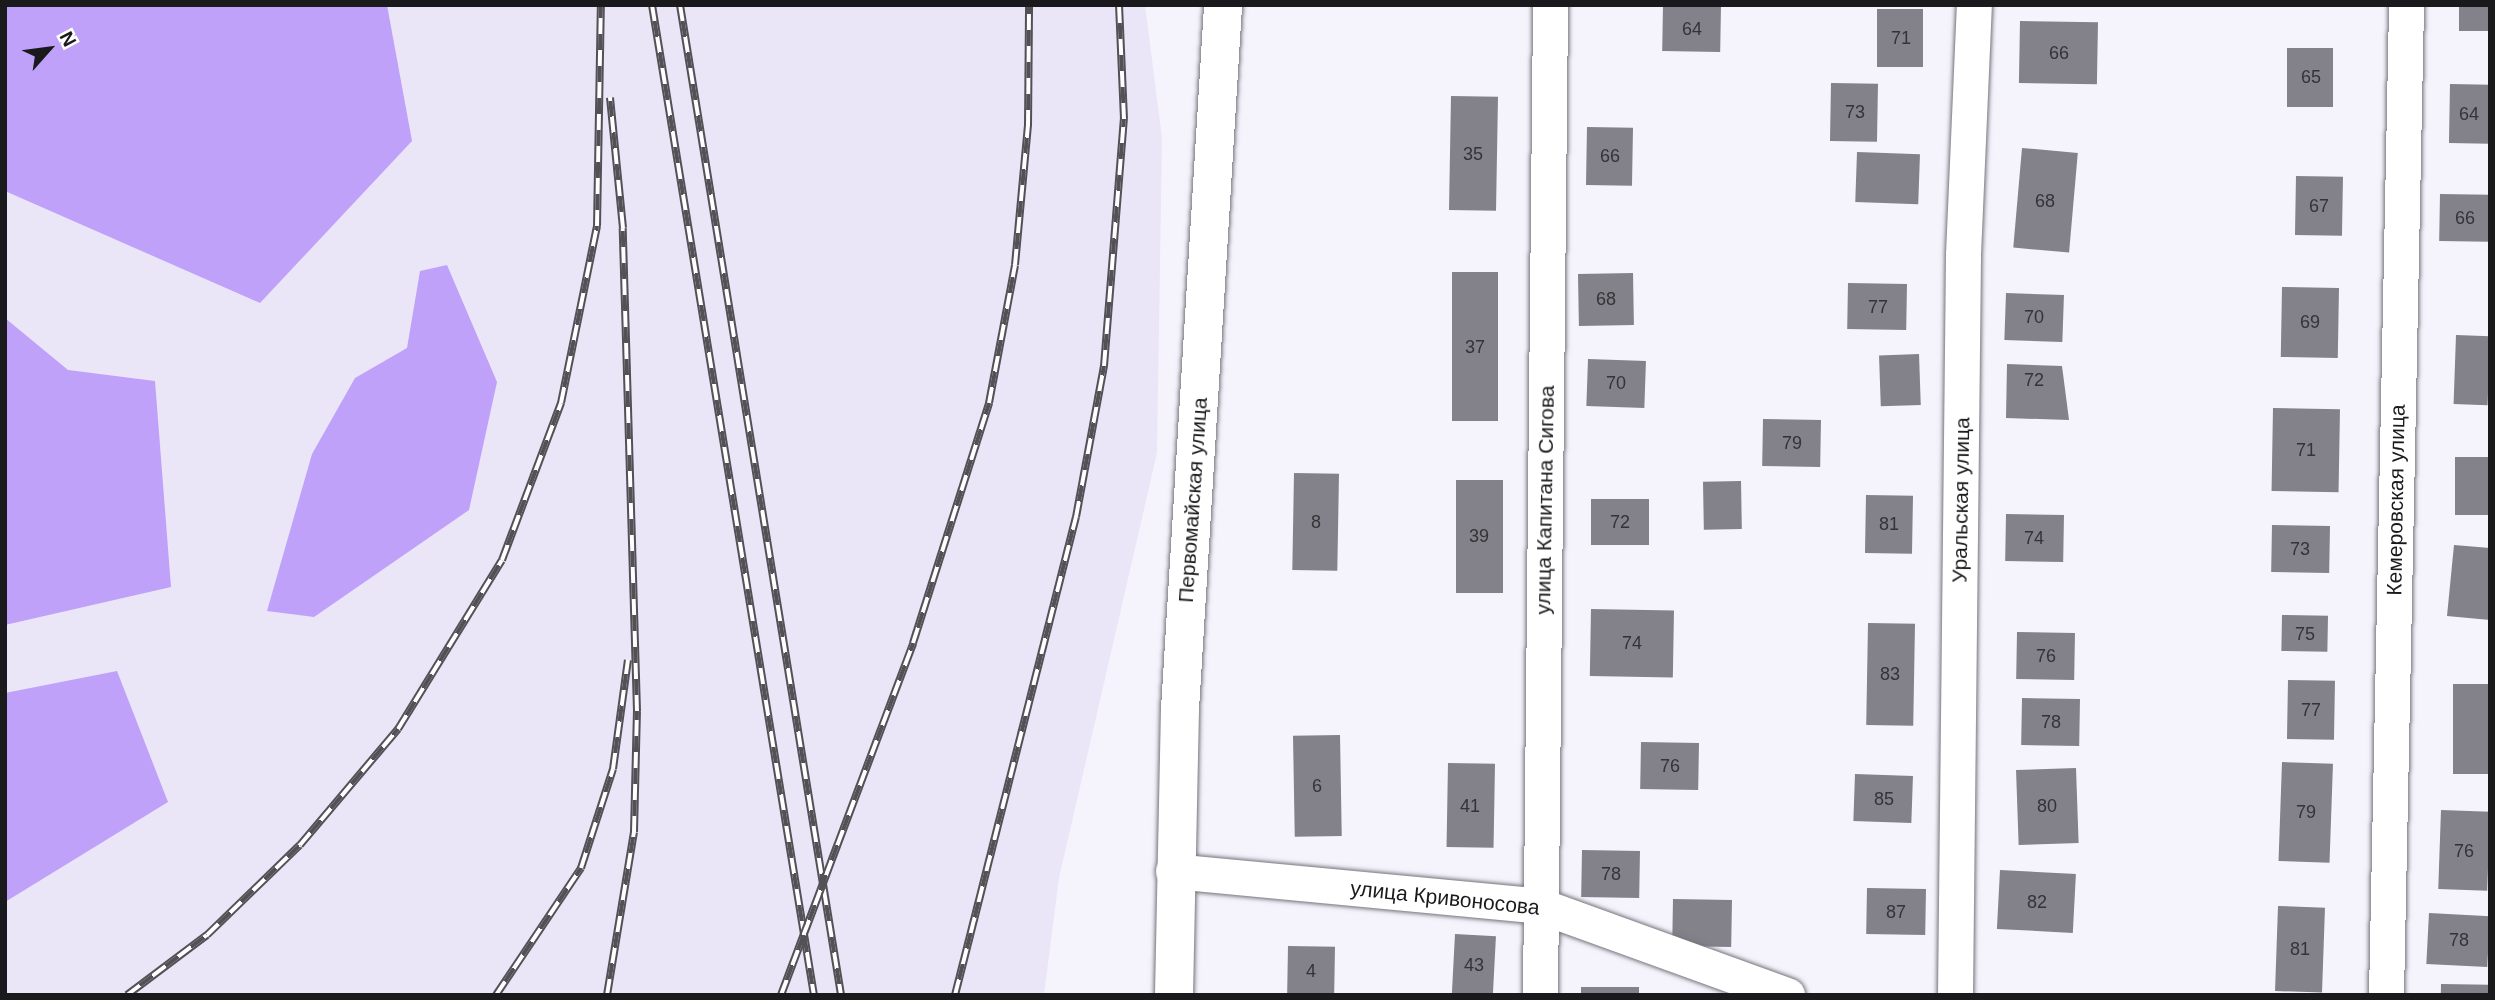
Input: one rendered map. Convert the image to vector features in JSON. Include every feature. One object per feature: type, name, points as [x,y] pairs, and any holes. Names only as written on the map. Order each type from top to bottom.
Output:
[{"type":"main road","name":"Первомайская улица","points":[[1174,995],[1172,871],[1223,5]]},
{"type":"street","name":"улица Капитана Сигова","points":[[1540,995],[1549,5]]},
{"type":"street","name":"Уральская улица","points":[[1955,995],[1963,254],[1974,5]]},
{"type":"street","name":"Кемеровская улица","points":[[2386,995],[2406,5]]},
{"type":"street","name":"улица Кривоносова","points":[[1172,871],[1541,906],[1787,995]]},
{"type":"shaded area","points":[[5,5],[1145,5],[1162,138],[1157,453],[1059,878],[1044,995],[5,995]]},
{"type":"shaded area","points":[[5,5],[387,5],[412,141],[260,303],[5,191]]},
{"type":"shaded area","points":[[447,265],[497,382],[469,510],[314,617],[267,611],[312,454],[355,378],[407,348],[420,271]]},
{"type":"shaded area","points":[[5,318],[68,370],[155,381],[171,587],[5,625]]},
{"type":"shaded area","points":[[117,671],[168,802],[5,902],[5,693]]},
{"type":"building","points":[[1663,5],[1721,6],[1720,52],[1662,51]]},
{"type":"building","points":[[2459,5],[2490,5],[2490,31],[2459,31]]},
{"type":"building","points":[[1877,9],[1923,9],[1923,67],[1877,67]]},
{"type":"building","points":[[2020,21],[2098,22],[2097,84],[2019,83]]},
{"type":"building","points":[[2287,48],[2333,48],[2333,107],[2287,107]]},
{"type":"building","points":[[1831,83],[1878,84],[1877,142],[1830,141]]},
{"type":"building","points":[[2450,84],[2490,85],[2489,144],[2449,143]]},
{"type":"building","points":[[1451,96],[1498,97],[1496,211],[1449,210]]},
{"type":"building","points":[[1587,127],[1633,128],[1632,186],[1586,185]]},
{"type":"building","points":[[2022,148],[2078,153],[2069,253],[2013,248]]},
{"type":"building","points":[[1857,152],[1920,154],[1918,204],[1855,202]]},
{"type":"building","points":[[2296,176],[2343,177],[2342,236],[2295,235]]},
{"type":"building","points":[[2440,194],[2490,195],[2489,242],[2439,241]]},
{"type":"building","points":[[1452,272],[1498,272],[1498,421],[1452,421]]},
{"type":"building","points":[[1633,273],[1634,325],[1579,326],[1578,274]]},
{"type":"building","points":[[1848,283],[1907,284],[1906,330],[1847,329]]},
{"type":"building","points":[[2282,287],[2339,288],[2338,358],[2281,357]]},
{"type":"building","points":[[2006,293],[2064,295],[2062,342],[2004,340]]},
{"type":"building","points":[[2456,335],[2490,336],[2488,405],[2454,404]]},
{"type":"building","points":[[1919,354],[1921,405],[1881,406],[1879,355]]},
{"type":"building","points":[[1588,359],[1646,361],[1644,408],[1586,406]]},
{"type":"building","points":[[2007,364],[2062,366],[2069,420],[2006,418]]},
{"type":"building","points":[[2273,408],[2340,409],[2339,492],[2272,491]]},
{"type":"building","points":[[1763,419],[1821,420],[1820,467],[1762,466]]},
{"type":"building","points":[[2455,457],[2490,457],[2490,515],[2455,515]]},
{"type":"building","points":[[1294,473],[1339,474],[1337,571],[1292,570]]},
{"type":"building","points":[[1456,480],[1503,480],[1503,593],[1456,593]]},
{"type":"building","points":[[1741,481],[1742,529],[1704,530],[1703,482]]},
{"type":"building","points":[[1866,495],[1913,496],[1912,554],[1865,553]]},
{"type":"building","points":[[1591,499],[1649,499],[1649,545],[1591,545]]},
{"type":"building","points":[[2006,514],[2064,515],[2063,562],[2005,561]]},
{"type":"building","points":[[2272,525],[2330,526],[2329,573],[2271,572]]},
{"type":"building","points":[[2454,545],[2490,548],[2490,620],[2447,616]]},
{"type":"building","points":[[1591,609],[1674,610],[1673,677],[1590,676]]},
{"type":"building","points":[[2282,615],[2328,616],[2327,652],[2281,651]]},
{"type":"building","points":[[1868,623],[1915,624],[1913,726],[1866,725]]},
{"type":"building","points":[[2017,632],[2075,633],[2074,680],[2016,679]]},
{"type":"building","points":[[2288,680],[2335,681],[2334,740],[2287,739]]},
{"type":"building","points":[[2453,684],[2490,684],[2490,774],[2453,774]]},
{"type":"building","points":[[2022,698],[2080,699],[2079,746],[2021,745]]},
{"type":"building","points":[[1340,735],[1342,836],[1295,837],[1293,736]]},
{"type":"building","points":[[1641,742],[1699,743],[1698,790],[1640,789]]},
{"type":"building","points":[[2282,762],[2333,764],[2330,863],[2279,861]]},
{"type":"building","points":[[1448,763],[1495,764],[1494,848],[1447,847]]},
{"type":"building","points":[[2076,768],[2079,843],[2019,845],[2016,770]]},
{"type":"building","points":[[1855,774],[1913,776],[1911,823],[1853,821]]},
{"type":"building","points":[[2441,810],[2490,812],[2487,891],[2438,889]]},
{"type":"building","points":[[1582,850],[1640,851],[1639,898],[1581,897]]},
{"type":"building","points":[[2000,870],[2076,874],[2073,933],[1997,929]]},
{"type":"building","points":[[1867,888],[1926,889],[1925,935],[1866,934]]},
{"type":"building","points":[[1673,899],[1732,900],[1731,947],[1672,946]]},
{"type":"building","points":[[2278,906],[2325,908],[2322,993],[2275,991]]},
{"type":"building","points":[[2429,913],[2490,916],[2487,967],[2426,964]]},
{"type":"building","points":[[1455,934],[1496,936],[1493,995],[1452,995]]},
{"type":"building","points":[[1288,946],[1335,947],[1334,995],[1287,995]]},
{"type":"building","points":[[2441,984],[2490,985],[2490,995],[2441,995]]},
{"type":"building","points":[[1581,987],[1639,987],[1639,995],[1581,995]]},
{"type":"railway","points":[[127,995],[207,935],[300,845],[398,729],[502,560],[561,403],[597,226],[601,5]]},
{"type":"railway","points":[[652,5],[814,995]]},
{"type":"railway","points":[[680,5],[841,995]]},
{"type":"railway","points":[[781,995],[913,643],[989,403],[1015,265],[1028,126],[1029,5]]},
{"type":"railway","points":[[955,995],[1076,517],[1104,366],[1124,119],[1119,5]]},
{"type":"railway","points":[[607,995],[634,832],[637,711],[623,228],[610,98]]},
{"type":"railway","points":[[496,995],[581,868],[613,769],[628,660]]}]
